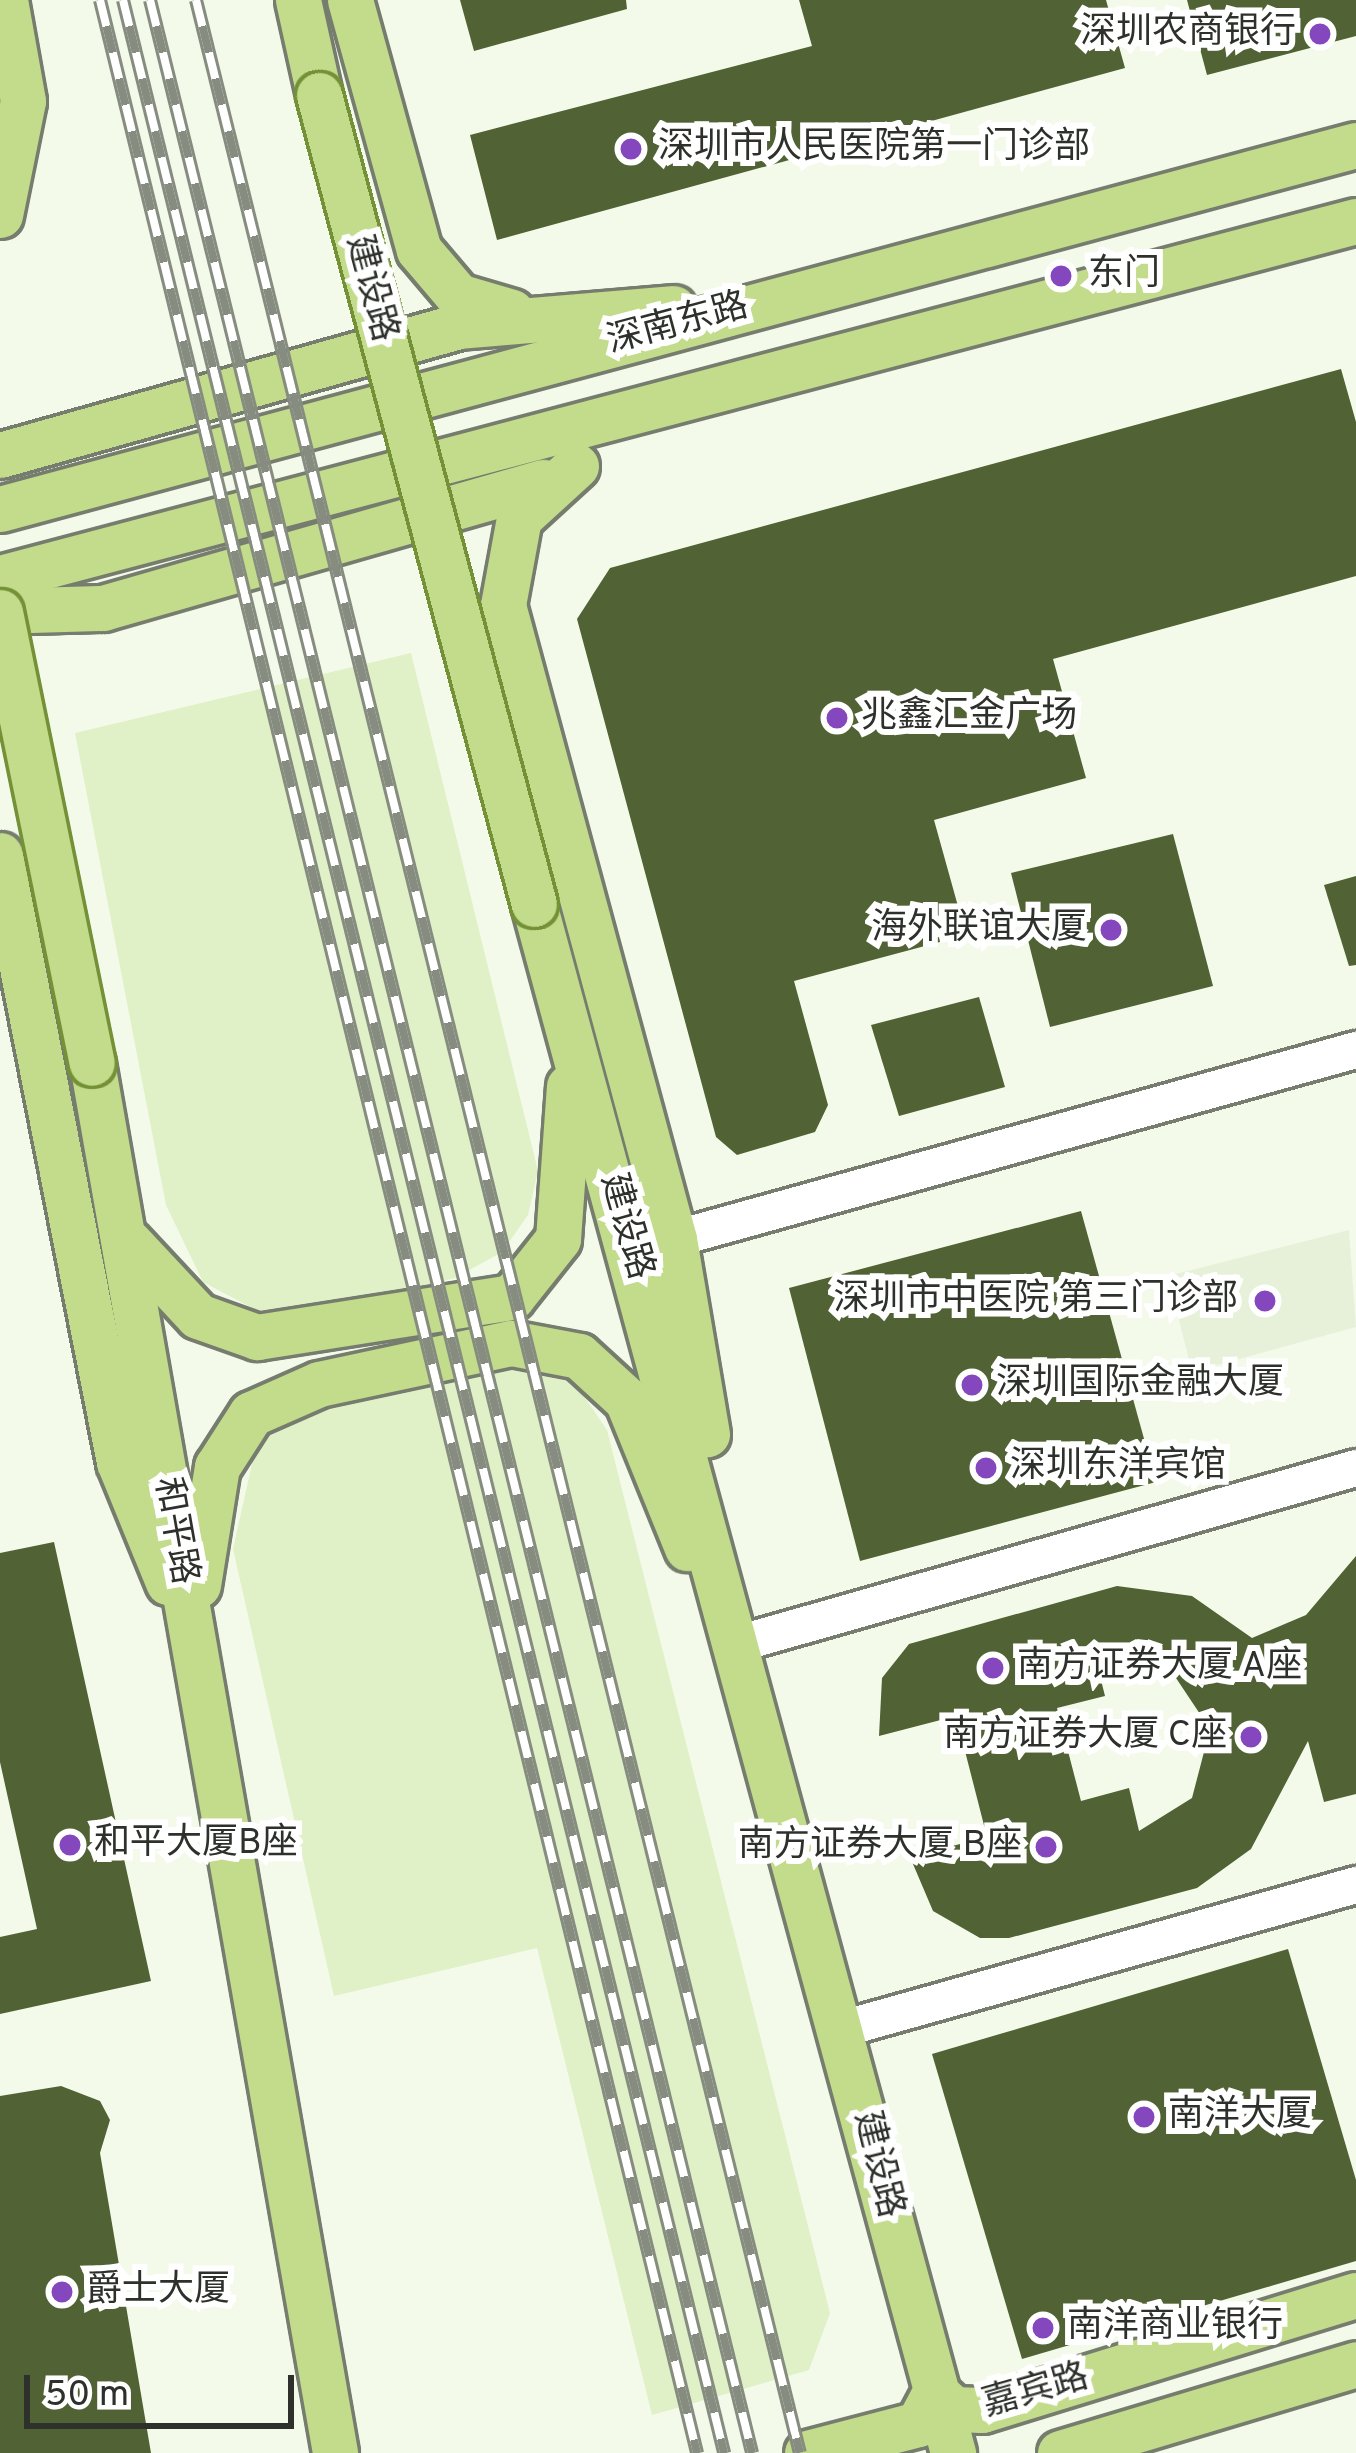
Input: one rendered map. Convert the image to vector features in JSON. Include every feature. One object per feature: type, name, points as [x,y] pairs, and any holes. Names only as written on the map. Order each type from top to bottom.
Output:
[{"type":"main road","points":[[0,215],[22,146],[4,0]]},
{"type":"main road","name":"建设路","points":[[298,0],[534,904],[727,1590],[953,2453]]},
{"type":"main road","points":[[350,0],[419,250],[458,296],[520,314]]},
{"type":"main road","name":"深南东路","points":[[0,509],[1356,145]]},
{"type":"main road","name":"深南东路","points":[[0,578],[1356,221]]},
{"type":"main road","points":[[0,455],[520,314],[748,306]]},
{"type":"main road","points":[[0,611],[103,608],[489,505],[739,384]]},
{"type":"main road","points":[[576,466],[519,518],[503,604],[674,1239],[727,1590]]},
{"type":"main road","name":"和平路","points":[[0,611],[92,1063],[334,2453]]},
{"type":"main road","points":[[0,855],[119,1462],[193,1640]]},
{"type":"main road","points":[[120,1223],[170,1294],[257,1337],[512,1297],[542,1271],[565,1209],[570,1028]]},
{"type":"main road","points":[[193,1640],[210,1493],[251,1414],[319,1384],[511,1342],[553,1345],[627,1400],[760,1715]]},
{"type":"main road","name":"嘉宾路","points":[[807,2453],[918,2424],[935,2392],[953,2409],[982,2410],[1356,2295]]},
{"type":"main road","name":"嘉宾路","points":[[1060,2453],[1356,2364]]},
{"type":"street","points":[[674,1239],[1355,1054]]},
{"type":"street","points":[[741,1643],[1356,1468]]},
{"type":"street","points":[[842,2029],[1356,1885]]},
{"type":"shaded area","name":"深圳市中医院 第三门诊部","points":[[1349,1230],[1356,1327],[1192,1372],[1168,1276]]},
{"type":"green space","points":[[411,653],[538,1171],[528,1215],[502,1252],[455,1278],[316,1314],[256,1310],[203,1282],[166,1205],[75,733]]},
{"type":"green space","points":[[533,1361],[566,1370],[607,1430],[830,2313],[809,2370],[652,2415],[537,1948],[334,1996],[233,1549],[256,1446],[286,1417]]},
{"type":"building","points":[[460,0],[626,0],[627,9],[474,51]]},
{"type":"building","points":[[799,0],[1106,0],[1125,68],[497,240],[470,135],[812,46]]},
{"type":"building","points":[[1187,0],[1356,0],[1356,36],[1207,75]]},
{"type":"building","name":"兆鑫汇金广场","points":[[1341,369],[1356,422],[1356,576],[1053,659],[1086,778],[934,820],[966,935],[794,981],[828,1105],[815,1132],[737,1155],[716,1137],[577,619],[610,568]]},
{"type":"building","name":"海外联谊大厦","points":[[1173,834],[1213,986],[1050,1027],[1011,873]]},
{"type":"building","points":[[1356,876],[1356,965],[1349,966],[1324,885]]},
{"type":"building","points":[[979,997],[1005,1087],[899,1116],[871,1025]]},
{"type":"building","name":"深圳国际金融大厦","points":[[1081,1211],[1156,1482],[860,1561],[789,1288]]},
{"type":"building","name":"和平大厦B座","points":[[54,1542],[151,1981],[0,2014],[0,1937],[37,1929],[0,1762],[0,1553]]},
{"type":"building","points":[[1356,1556],[1356,1794],[1324,1802],[1308,1741],[1251,1849],[1197,1888],[1009,1938],[980,1938],[933,1911],[910,1857],[987,1837],[956,1716],[879,1736],[882,1678],[909,1644],[1117,1586],[1192,1596],[1252,1638],[1306,1615]],"holes":[[[1097,1664],[1176,1678],[1210,1729],[1192,1798],[1139,1831],[1129,1788],[1081,1801],[1057,1708],[1105,1696]]]},
{"type":"building","name":"南洋大厦","points":[[1288,1949],[1356,2180],[1356,2261],[1022,2359],[932,2054]]},
{"type":"building","name":"爵士大厦","points":[[61,2086],[100,2101],[110,2120],[100,2153],[151,2453],[0,2453],[0,2096]]},
{"type":"railway","points":[[100,0],[697,2453]]},
{"type":"railway","points":[[123,0],[724,2453]]},
{"type":"railway","points":[[150,0],[752,2453]]},
{"type":"railway","points":[[196,0],[800,2453]]},
{"type":"place","name":"深圳农商银行","points":[[1320,34]]},
{"type":"place","name":"深圳市人民医院第一门诊部","points":[[631,149]]},
{"type":"place","name":"东门","points":[[1061,276]]},
{"type":"place","name":"兆鑫汇金广场","points":[[837,718]]},
{"type":"place","name":"海外联谊大厦","points":[[1111,930]]},
{"type":"place","name":"深圳市中医院 第三门诊部","points":[[1265,1301]]},
{"type":"place","name":"深圳国际金融大厦","points":[[972,1385]]},
{"type":"place","name":"深圳东洋宾馆","points":[[986,1468]]},
{"type":"place","name":"南方证券大厦 A座","points":[[993,1668]]},
{"type":"place","name":"南方证券大厦 C座","points":[[1251,1737]]},
{"type":"place","name":"和平大厦B座","points":[[70,1845]]},
{"type":"place","name":"南方证券大厦 B座","points":[[1046,1847]]},
{"type":"place","name":"南洋大厦","points":[[1144,2117]]},
{"type":"place","name":"爵士大厦","points":[[62,2292]]},
{"type":"place","name":"南洋商业银行","points":[[1043,2328]]}]
